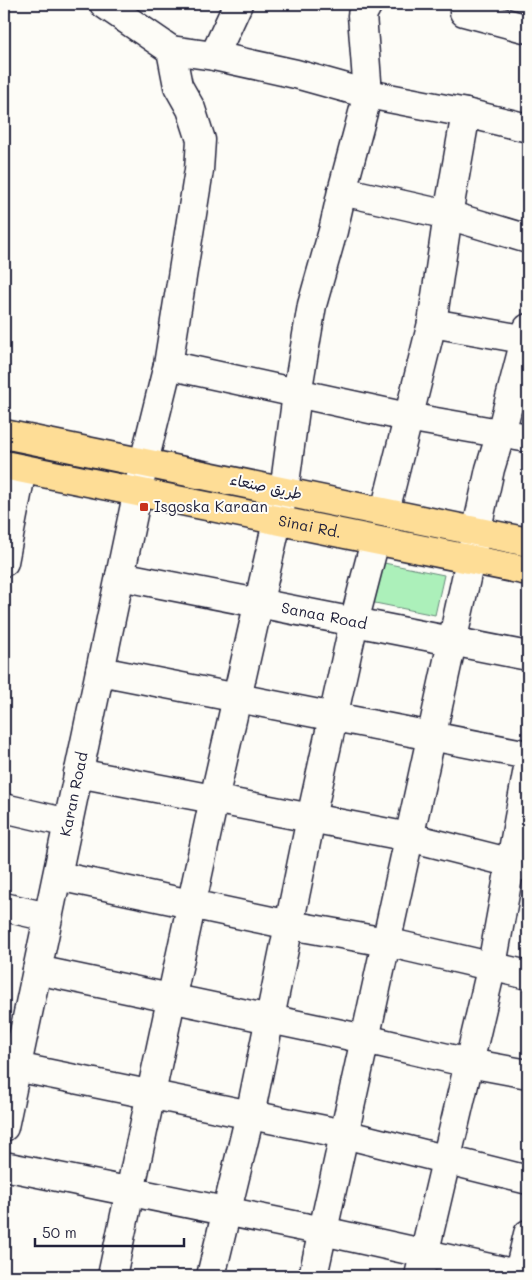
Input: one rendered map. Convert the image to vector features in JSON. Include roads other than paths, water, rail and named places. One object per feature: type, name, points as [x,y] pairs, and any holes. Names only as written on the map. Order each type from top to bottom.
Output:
[{"type":"main road","name":"طريق صنعاء","points":[[4,434],[528,542]]},
{"type":"main road","name":"Sinai Rd.","points":[[13,467],[375,541],[528,570]]},
{"type":"street","points":[[104,4],[171,50],[214,56],[296,74],[368,94],[466,113],[528,128]]},
{"type":"street","points":[[214,56],[238,4]]},
{"type":"street","points":[[112,1276],[214,800],[278,521],[312,305],[368,94],[362,15],[368,4]]},
{"type":"street","points":[[464,12],[528,29]]},
{"type":"street","name":"Karan Road","points":[[5,1118],[16,1067],[15,1021],[37,970],[58,876],[137,493],[168,365],[199,170],[201,140],[191,109],[178,86],[171,50]]},
{"type":"street","points":[[385,511],[432,323],[466,113]]},
{"type":"street","points":[[342,191],[448,215],[528,239]]},
{"type":"street","points":[[313,1276],[490,469],[502,433],[527,335],[432,323]]},
{"type":"street","points":[[168,365],[407,417],[528,438]]},
{"type":"street","points":[[4,562],[13,467]]},
{"type":"street","points":[[211,1276],[250,1115],[311,818],[354,622],[375,541]]},
{"type":"street","name":"Sanaa Road","points":[[120,576],[528,656]]},
{"type":"street","points":[[100,671],[528,755]]},
{"type":"street","points":[[422,1265],[492,965],[520,866],[528,768]]},
{"type":"street","points":[[78,773],[410,837],[520,866]]},
{"type":"street","points":[[4,808],[68,823]]},
{"type":"street","points":[[58,876],[290,925],[386,942],[492,965],[528,975]]},
{"type":"street","points":[[4,907],[48,917]]},
{"type":"street","points":[[37,970],[528,1074]]},
{"type":"street","points":[[16,1067],[344,1134],[528,1180]]},
{"type":"street","points":[[4,1166],[323,1231],[422,1265],[521,1276],[528,1234]]},
{"type":"place","name":"Isgoska Karaan","points":[[144,507]]}]
